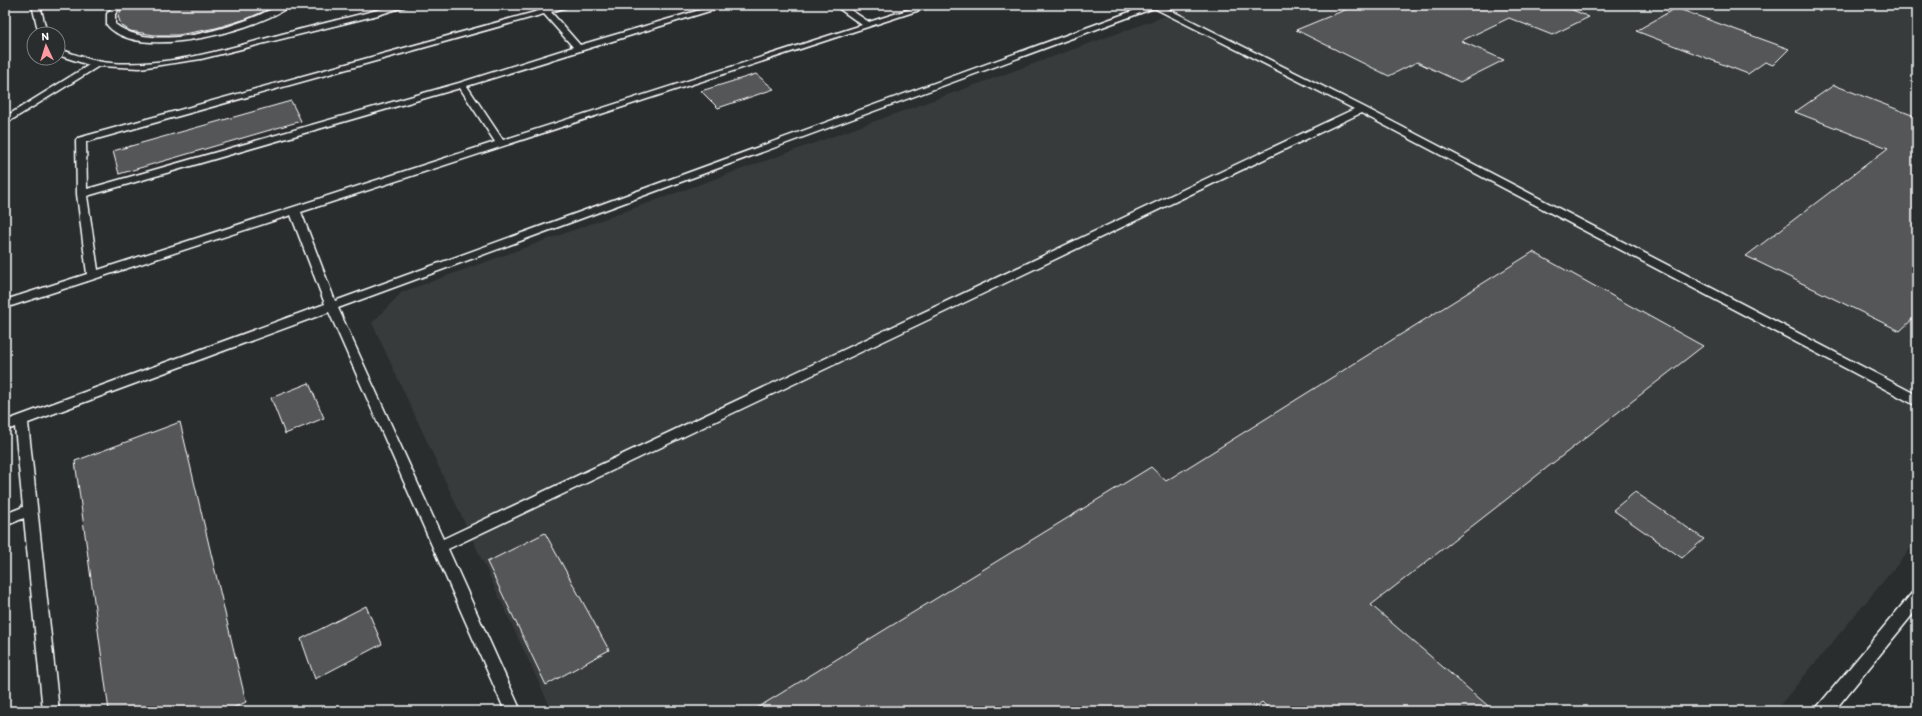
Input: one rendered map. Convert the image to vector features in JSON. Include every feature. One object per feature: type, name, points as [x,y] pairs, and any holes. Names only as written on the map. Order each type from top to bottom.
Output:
[{"type":"lane","points":[[36,5],[42,26]]},
{"type":"lane","points":[[118,5],[111,14],[112,25],[123,34],[146,39],[177,39],[212,34],[245,25],[273,13],[286,5]]},
{"type":"lane","points":[[363,5],[369,15]]},
{"type":"lane","points":[[66,56],[72,59],[96,64],[131,65],[172,62],[218,53],[406,5]]},
{"type":"lane","points":[[93,276],[82,194],[81,140],[569,5]]},
{"type":"lane","points":[[82,194],[462,85],[578,48],[725,5]]},
{"type":"lane","points":[[838,5],[868,25]]},
{"type":"lane","points":[[5,304],[931,5]]},
{"type":"lane","points":[[5,426],[1155,5],[1361,109],[1917,401]]},
{"type":"lane","points":[[546,12],[578,48]]},
{"type":"lane","points":[[5,121],[96,64]]},
{"type":"lane","points":[[462,85],[501,144]]},
{"type":"lane","points":[[439,547],[1361,109]]},
{"type":"lane","points":[[295,211],[332,307],[513,711]]},
{"type":"lane","points":[[21,420],[51,711]]},
{"type":"lane","points":[[5,520],[30,510]]},
{"type":"lane","points":[[1824,711],[1917,598]]},
{"type":"shaded area","points":[[1196,5],[1917,5],[1917,541],[1775,711],[552,711],[372,323],[402,292]]},
{"type":"building","points":[[124,5],[279,5],[246,19],[216,28],[178,35],[154,35],[130,31],[121,25],[118,16]]},
{"type":"building","points":[[1357,5],[1561,5],[1589,17],[1552,35],[1509,18],[1461,41],[1504,60],[1460,82],[1417,62],[1389,76],[1296,30]]},
{"type":"building","points":[[1676,8],[1789,49],[1773,65],[1765,62],[1748,74],[1636,31]]},
{"type":"building","points":[[756,74],[774,89],[718,108],[701,91]]},
{"type":"building","points":[[1834,85],[1917,117],[1917,315],[1900,331],[1746,256],[1888,148],[1795,112]]},
{"type":"building","points":[[291,101],[301,121],[119,174],[113,151]]},
{"type":"building","points":[[1533,252],[1703,346],[1371,605],[1494,711],[1271,711],[1262,702],[1251,711],[752,711],[1151,467],[1166,481]]},
{"type":"building","points":[[309,383],[324,418],[285,434],[271,398]]},
{"type":"building","points":[[180,422],[246,702],[227,711],[109,711],[75,461]]},
{"type":"building","points":[[1635,492],[1704,539],[1682,558],[1613,510]]},
{"type":"building","points":[[545,533],[609,650],[546,685],[487,562]]},
{"type":"building","points":[[366,606],[382,644],[315,679],[301,639]]}]
